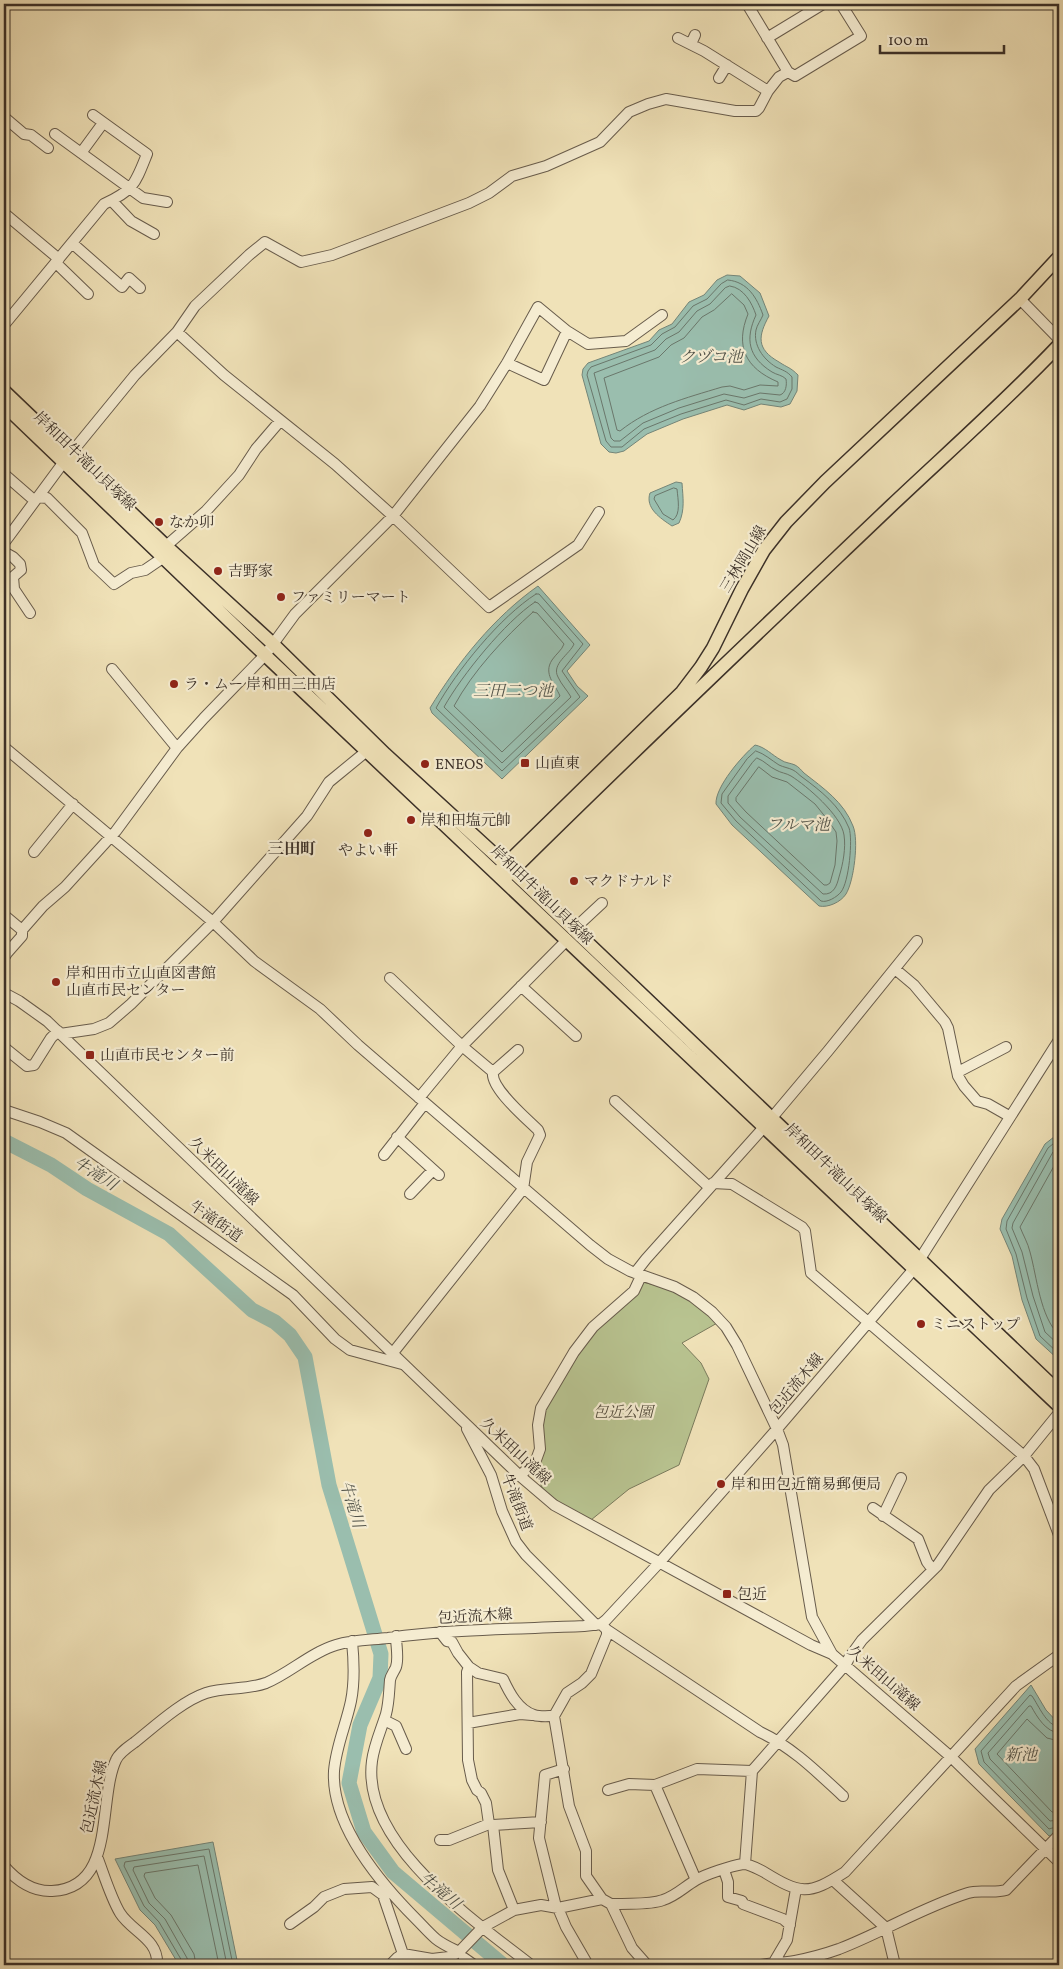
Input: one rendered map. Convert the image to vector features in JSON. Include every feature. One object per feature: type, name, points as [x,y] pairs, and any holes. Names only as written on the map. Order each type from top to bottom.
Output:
[{"type":"main road","name":"三林岡山線","points":[[504,872],[682,692],[713,648],[742,589],[764,550],[786,522],[825,482],[1020,299],[1059,257]]},
{"type":"main road","points":[[504,872],[618,767],[1029,377],[1059,345]]},
{"type":"main road","name":"岸和田牛滝山貝塚線","points":[[4,391],[67,459]]},
{"type":"main road","name":"岸和田牛滝山貝塚線","points":[[4,405],[67,459],[165,551],[272,643],[504,872],[768,1122],[1059,1406]]},
{"type":"main road","name":"岸和田牛滝山貝塚線","points":[[165,551],[265,655],[504,872]]},
{"type":"main road","name":"岸和田牛滝山貝塚線","points":[[916,1265],[951,1287],[1059,1392]]},
{"type":"street","points":[[747,4],[788,72],[794,76],[861,36],[841,4]]},
{"type":"street","points":[[767,38],[823,4]]},
{"type":"street","points":[[678,38],[693,40],[727,65],[768,91]]},
{"type":"street","points":[[719,78],[727,65]]},
{"type":"street","points":[[4,543],[67,459],[135,375],[176,332],[195,306],[248,255],[265,242],[301,262],[332,255],[469,203],[489,194],[512,176],[546,166],[600,142],[629,112],[648,104],[666,99],[735,111],[756,111],[778,77],[788,72]]},
{"type":"street","points":[[4,325],[104,204],[124,195],[135,183],[147,154],[93,115]]},
{"type":"street","points":[[4,117],[24,134],[31,135],[48,148]]},
{"type":"street","points":[[81,153],[103,123]]},
{"type":"street","points":[[55,134],[143,198],[168,202]]},
{"type":"street","points":[[112,201],[131,221],[154,234]]},
{"type":"street","points":[[4,213],[57,261],[88,294]]},
{"type":"street","points":[[72,243],[122,287],[129,278],[140,288]]},
{"type":"street","points":[[1020,299],[1059,340]]},
{"type":"street","points":[[4,958],[22,936],[22,930],[43,906],[65,887],[111,836],[178,748],[204,718],[265,655],[295,614],[392,516],[480,406],[507,364],[538,307],[567,331],[588,344],[626,340],[662,315]]},
{"type":"street","points":[[507,364],[544,380],[567,331]]},
{"type":"street","points":[[176,332],[224,375],[335,464],[489,607],[578,545],[599,512]]},
{"type":"street","points":[[4,474],[36,499],[47,498],[82,534],[94,565],[114,584],[131,573],[145,570],[206,511],[239,476],[256,449],[280,421]]},
{"type":"street","points":[[4,552],[14,557],[20,564],[21,570],[10,580],[30,613]]},
{"type":"street","points":[[114,675],[143,714],[178,748]]},
{"type":"street","points":[[4,747],[213,922],[254,961],[306,998],[523,1189],[608,1259],[638,1275],[675,1287],[693,1297],[712,1312],[726,1327],[737,1345],[777,1429],[788,1466],[812,1617],[832,1654]]},
{"type":"street","points":[[4,1052],[6,1049],[27,1066],[34,1065],[51,1038],[59,1032],[94,1028],[109,1023],[213,922],[307,816],[329,782],[368,750]]},
{"type":"street","points":[[34,852],[73,804]]},
{"type":"street","points":[[384,1155],[462,1046],[602,903]]},
{"type":"street","points":[[4,915],[22,930]]},
{"type":"street","points":[[520,1476],[536,1460],[540,1449],[538,1425],[541,1408],[574,1352],[593,1327],[634,1291],[638,1275],[711,1185],[768,1122],[828,1051],[917,941]]},
{"type":"street","points":[[895,969],[914,985],[945,1022],[958,1072],[964,1086],[977,1101],[988,1104],[1009,1116]]},
{"type":"street","points":[[390,978],[462,1046],[493,1072]]},
{"type":"street","points":[[521,986],[576,1036]]},
{"type":"street","name":"久米田山滝線","points":[[4,993],[38,1013],[59,1032],[465,1424],[554,1505],[659,1564],[811,1645],[832,1654],[846,1664],[951,1757],[1059,1862]]},
{"type":"street","name":"包近流木線","points":[[98,1859],[112,1773],[117,1758],[128,1747],[185,1704],[204,1694],[267,1682],[335,1645],[358,1641],[440,1632],[601,1626],[659,1564],[777,1429],[916,1265],[1059,1040]]},
{"type":"street","points":[[958,1072],[1006,1047]]},
{"type":"street","points":[[392,1354],[523,1189],[527,1162],[540,1135],[538,1130],[493,1082],[493,1072],[518,1050]]},
{"type":"street","points":[[615,1100],[711,1185],[732,1184],[802,1227],[805,1231],[811,1273],[1024,1456],[1034,1469],[1059,1535]]},
{"type":"street","name":"牛滝街道","points":[[4,1110],[66,1133],[293,1295],[335,1340],[350,1350],[403,1364]]},
{"type":"street","points":[[398,1137],[436,1172],[410,1194]]},
{"type":"street","points":[[745,1864],[752,1771],[846,1664],[862,1640],[933,1570],[989,1490],[1024,1456],[1059,1414]]},
{"type":"street","name":"牛滝街道","points":[[465,1424],[492,1475],[502,1511],[516,1542],[526,1556],[601,1626],[760,1732],[779,1741],[806,1762],[843,1796]]},
{"type":"street","points":[[883,1516],[901,1478]]},
{"type":"street","points":[[873,1508],[918,1539],[927,1562],[933,1570]]},
{"type":"street","points":[[601,1626],[607,1634],[591,1674],[567,1693],[554,1716],[569,1806],[586,1850],[586,1876],[607,1901],[632,1948],[648,1965]]},
{"type":"street","points":[[440,1632],[447,1641],[452,1642],[469,1667],[478,1673],[502,1679],[509,1693],[520,1706],[533,1715]]},
{"type":"street","points":[[392,1637],[397,1662],[396,1668],[390,1677],[389,1699],[372,1762],[375,1800],[400,1848],[441,1894],[481,1929],[531,1965]]},
{"type":"street","points":[[358,1641],[351,1703],[336,1752],[334,1773],[335,1790],[343,1817],[365,1858],[402,1906],[436,1939],[462,1952],[474,1965]]},
{"type":"street","points":[[390,1965],[403,1954],[432,1959],[449,1957],[462,1952],[481,1929],[514,1910],[541,1904],[557,1907],[607,1901],[661,1901],[679,1893],[696,1880],[745,1864],[758,1868],[803,1891],[833,1880],[845,1872],[1016,1686],[1059,1655]]},
{"type":"street","points":[[469,1667],[467,1672],[468,1760],[477,1790],[481,1793],[486,1803],[498,1870],[514,1910]]},
{"type":"street","points":[[468,1722],[520,1714],[554,1716]]},
{"type":"street","points":[[384,1720],[396,1726],[406,1749]]},
{"type":"street","points":[[564,1769],[545,1775],[539,1838],[557,1907],[588,1965]]},
{"type":"street","points":[[608,1790],[629,1784],[655,1785],[696,1770],[752,1771]]},
{"type":"street","points":[[655,1785],[696,1880]]},
{"type":"street","points":[[440,1840],[449,1840],[491,1824],[540,1822]]},
{"type":"street","points":[[767,1964],[792,1963],[831,1952],[908,1917],[972,1892],[996,1893],[1006,1890],[1059,1835]]},
{"type":"street","points":[[4,1866],[12,1875],[28,1886],[45,1891],[55,1891],[66,1889],[76,1883],[93,1868],[98,1859]]},
{"type":"street","points":[[98,1859],[121,1914],[152,1946],[157,1954],[157,1965]]},
{"type":"street","points":[[724,1870],[728,1882],[728,1896],[783,1919],[790,1924]]},
{"type":"street","points":[[833,1880],[886,1928],[895,1965]]},
{"type":"street","points":[[290,1924],[314,1907],[324,1897],[344,1889],[372,1887],[383,1896],[403,1954]]},
{"type":"street","points":[[767,1964],[787,1940],[796,1889]]},
{"type":"green space","name":"包近公園","points":[[642,1282],[675,1292],[719,1322],[682,1343],[701,1363],[709,1379],[679,1465],[629,1489],[591,1520],[560,1503],[543,1489],[532,1470],[543,1412],[590,1336]]},
{"type":"water","name":"クヅコ池","points":[[727,275],[740,276],[760,293],[769,316],[761,336],[763,347],[772,357],[798,375],[797,391],[790,404],[781,407],[761,404],[744,410],[727,405],[683,419],[647,434],[624,451],[609,452],[601,444],[582,375],[583,369],[588,363],[649,341],[659,330],[672,324],[689,302],[704,295],[717,280]]},
{"type":"water","points":[[676,482],[682,483],[683,509],[679,523],[672,526],[655,512],[649,498],[650,493]]},
{"type":"water","name":"三田二つ池","points":[[538,586],[590,645],[567,671],[577,686],[588,696],[502,779],[432,713],[430,708],[452,674],[478,641],[506,612]]},
{"type":"water","name":"フルマ池","points":[[755,745],[798,767],[832,796],[849,817],[855,832],[856,841],[853,870],[846,894],[834,904],[819,906],[732,825],[716,804],[724,781],[743,756]]},
{"type":"water","points":[[1059,1133],[1059,1360],[1036,1339],[1022,1300],[1012,1256],[1000,1229],[1002,1219],[1045,1144]]},
{"type":"water","name":"新池","points":[[1031,1685],[1046,1710],[1059,1724],[1059,1829],[1054,1835],[1049,1836],[979,1764],[975,1749]]},
{"type":"water","points":[[213,1842],[238,1965],[179,1965],[155,1925],[140,1910],[115,1859]]},
{"type":"waterway","name":"牛滝川","points":[[4,1141],[51,1165],[87,1189],[169,1234],[252,1310],[275,1322],[290,1335],[305,1357],[329,1485],[381,1654],[380,1678],[360,1725],[349,1783],[364,1832],[393,1872],[503,1965]]},
{"type":"place","name":"なか卯","points":[[159,522]]},
{"type":"place","name":"吉野家","points":[[218,571]]},
{"type":"place","name":"ファミリーマート","points":[[281,597]]},
{"type":"place","name":"ラ・ムー 岸和田三田店","points":[[174,684]]},
{"type":"place","name":"山直東","points":[[525,763]]},
{"type":"place","name":"ENEOS","points":[[425,764]]},
{"type":"place","name":"岸和田塩元帥","points":[[411,820]]},
{"type":"place","name":"やよい軒","points":[[368,833]]},
{"type":"place","name":"マクドナルド","points":[[574,881]]},
{"type":"place","name":"岸和田市立山直図書館 山直市民センター","points":[[56,982]]},
{"type":"place","name":"山直市民センター前","points":[[90,1055]]},
{"type":"place","name":"ミニストップ","points":[[921,1324]]},
{"type":"place","name":"岸和田包近簡易郵便局","points":[[721,1484]]},
{"type":"place","name":"包近","points":[[727,1594]]},
{"type":"district","name":"三田町","points":[[292,848]]}]
